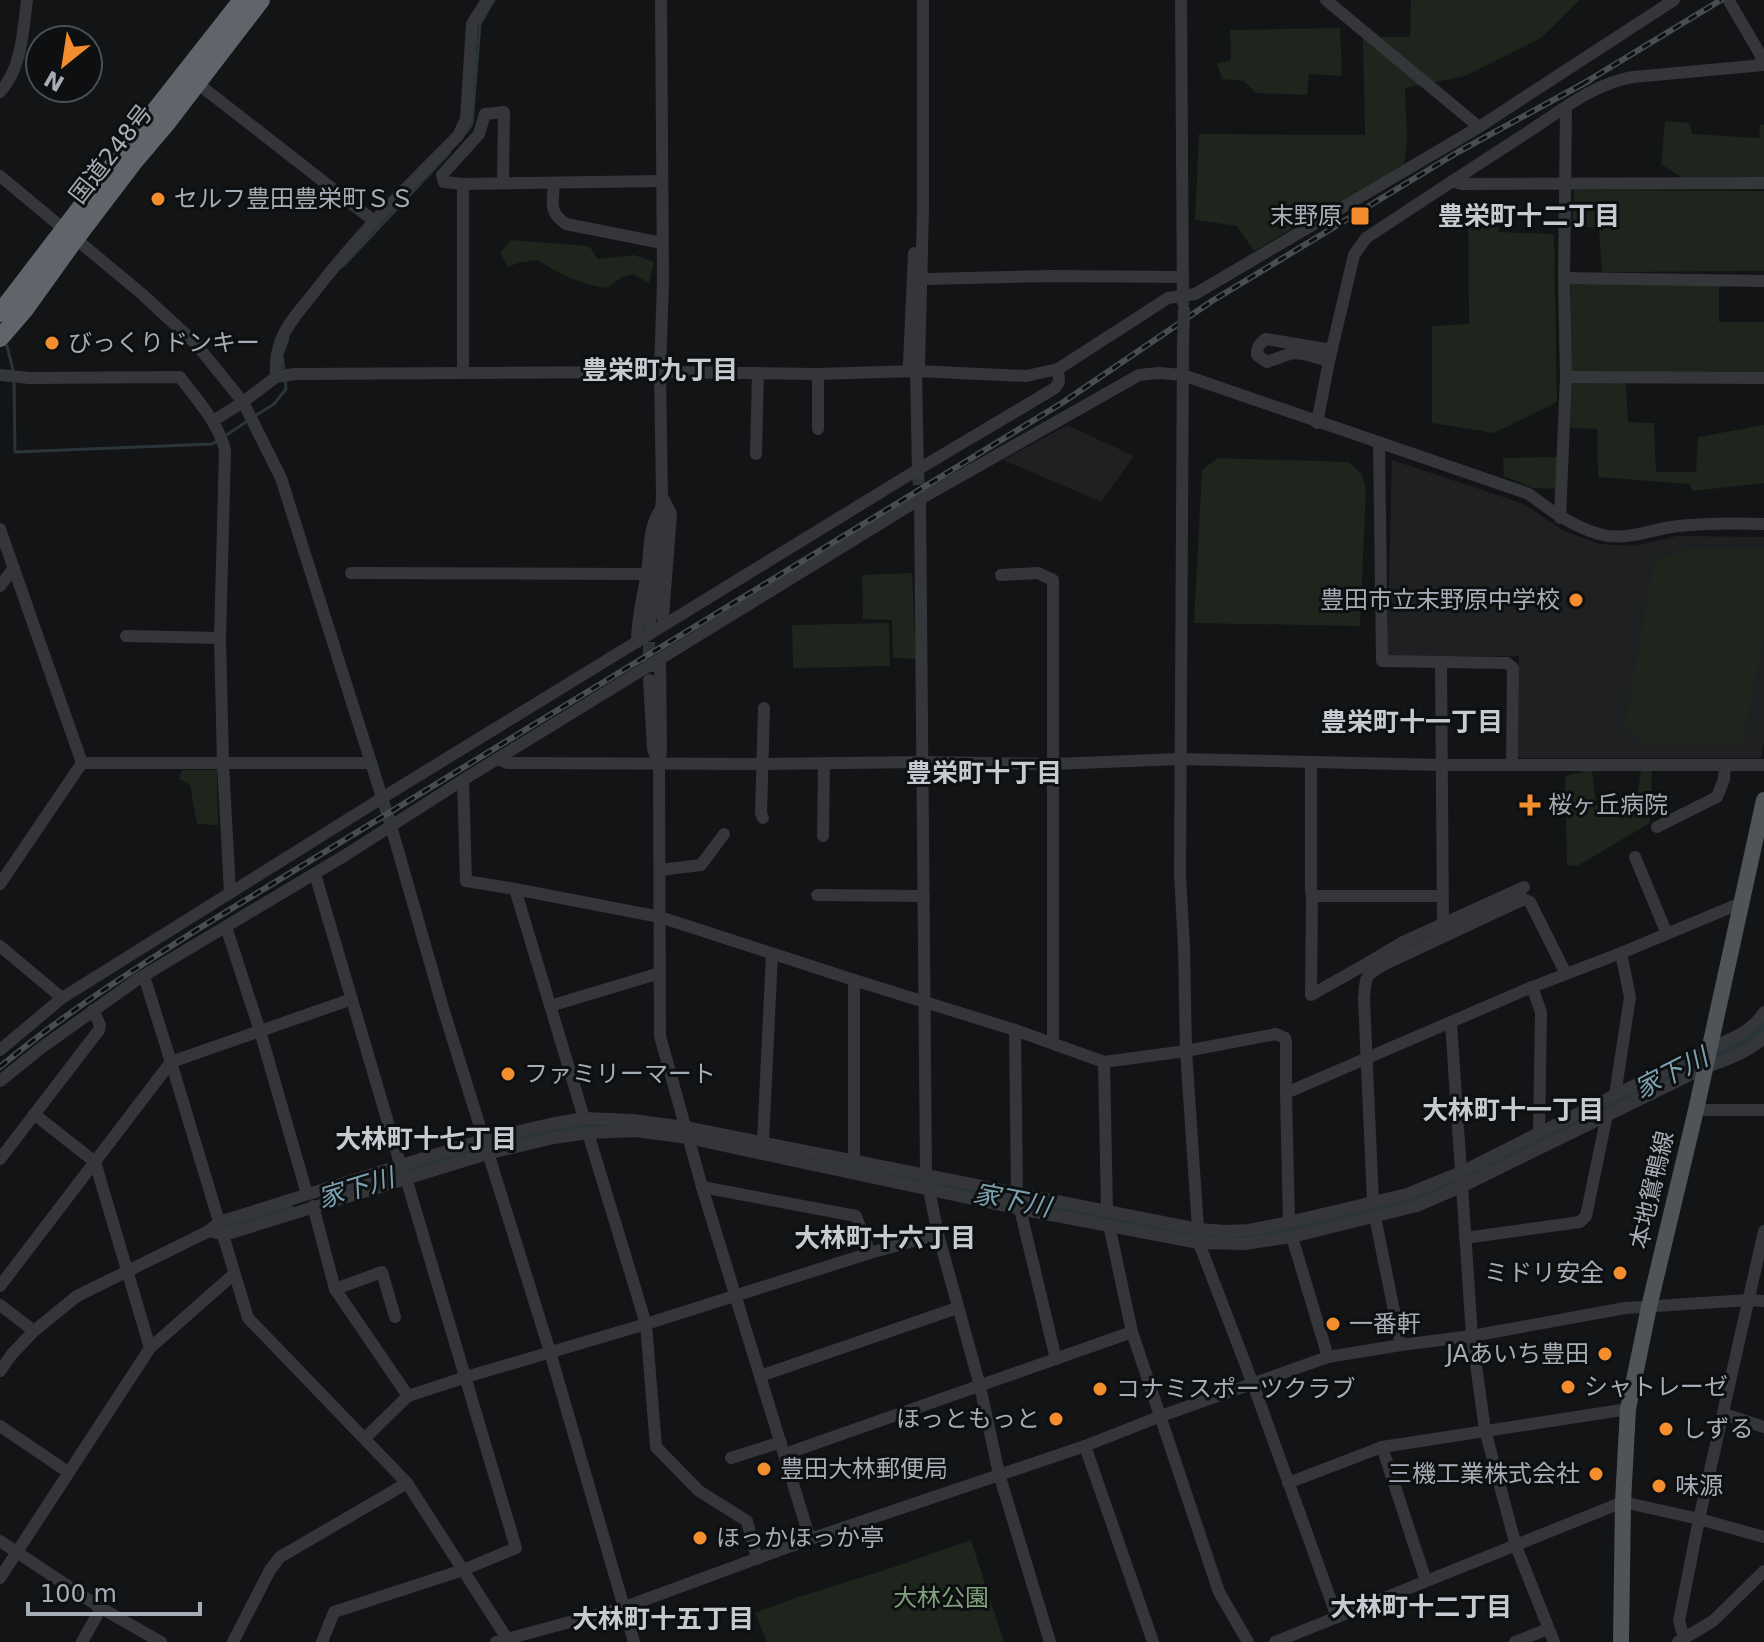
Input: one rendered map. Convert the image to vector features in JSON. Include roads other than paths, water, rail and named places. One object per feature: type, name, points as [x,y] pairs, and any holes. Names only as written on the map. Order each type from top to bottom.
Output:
[{"type":"highway","name":"国道248号","points":[[0,338],[25,309],[70,234],[140,130],[242,0]]},
{"type":"highway","name":"国道248号","points":[[0,313],[197,83],[261,0]]},
{"type":"main road","name":"本地鴛鴨線","points":[[1621,1642],[1628,1409],[1764,800]]},
{"type":"street","points":[[0,92],[11,75],[22,44],[27,0]]},
{"type":"street","points":[[276,377],[275,360],[289,325],[374,221],[458,136],[466,119],[472,24],[487,0]]},
{"type":"street","points":[[650,623],[657,580],[662,501],[661,0]]},
{"type":"street","points":[[918,472],[916,371],[919,366],[923,210],[923,0]]},
{"type":"street","points":[[1181,0],[1184,310],[1180,875],[1186,1051],[1199,1243],[1337,1617]]},
{"type":"street","points":[[1326,0],[1479,127]]},
{"type":"street","points":[[213,421],[276,377],[295,374],[818,374],[916,371],[1026,376],[1058,369],[1168,298],[1195,294],[1479,127],[1674,0]]},
{"type":"street","points":[[1317,423],[1354,255],[1366,238],[1566,108],[1620,79],[1759,65],[1760,54],[1729,1]]},
{"type":"street","points":[[197,83],[374,221]]},
{"type":"street","points":[[1560,518],[1566,377],[1566,108]]},
{"type":"street","points":[[503,182],[504,112],[485,114],[479,134],[442,175],[444,182],[463,184],[662,181]]},
{"type":"street","points":[[0,176],[142,294],[196,344],[243,402],[286,490],[490,1153],[634,1642]]},
{"type":"street","points":[[1452,181],[1462,184],[1764,183]]},
{"type":"street","points":[[554,183],[553,209],[556,217],[566,224],[662,243]]},
{"type":"street","points":[[463,184],[463,372]]},
{"type":"street","points":[[927,279],[1183,277]]},
{"type":"street","points":[[1564,278],[1764,281]]},
{"type":"street","points":[[1266,339],[1331,356],[1292,353],[1267,362],[1257,355],[1257,351],[1266,339]]},
{"type":"street","points":[[0,1050],[62,998],[230,892],[1055,388],[1059,382],[1058,369]]},
{"type":"street","points":[[756,454],[758,373]]},
{"type":"street","points":[[818,374],[818,429]]},
{"type":"street","points":[[0,375],[29,378],[180,377],[222,438],[225,450],[220,638],[230,892]]},
{"type":"street","points":[[0,1081],[93,1010],[144,976],[315,874],[920,499],[1139,375],[1183,375],[1529,494],[1560,518],[1601,535],[1632,536],[1675,527],[1729,523],[1764,524]]},
{"type":"street","points":[[1566,377],[1764,378]]},
{"type":"street","points":[[1379,444],[1382,661],[1507,663],[1513,668],[1512,764]]},
{"type":"street","points":[[920,499],[926,1175],[938,1234],[980,1386],[999,1474],[1050,1642]]},
{"type":"street","points":[[637,642],[637,618],[647,574],[652,523],[662,501]]},
{"type":"street","points":[[662,501],[671,514],[664,625]]},
{"type":"street","points":[[0,529],[82,763]]},
{"type":"street","points":[[0,586],[14,568]]},
{"type":"street","points":[[351,573],[647,574]]},
{"type":"street","points":[[1001,575],[1038,573],[1053,580],[1053,1043]]},
{"type":"street","points":[[126,636],[220,638]]},
{"type":"street","points":[[660,660],[660,1036],[702,1187],[810,1539]]},
{"type":"street","points":[[1441,662],[1443,924]]},
{"type":"street","points":[[649,680],[653,748],[659,764]]},
{"type":"street","points":[[763,818],[764,708]]},
{"type":"street","points":[[497,759],[507,763],[659,764],[1054,764],[1179,759],[1442,765],[1764,765]]},
{"type":"street","points":[[82,763],[371,763]]},
{"type":"street","points":[[0,884],[82,763]]},
{"type":"street","points":[[823,836],[824,763]]},
{"type":"street","points":[[1311,763],[1311,995],[1524,899],[1533,908],[1566,974]]},
{"type":"street","points":[[1657,827],[1717,797],[1724,779],[1725,765]]},
{"type":"street","points":[[463,780],[466,881],[660,917],[1015,1030],[1104,1062],[1280,1034],[1286,1042],[1289,1222]]},
{"type":"street","points":[[660,870],[701,865],[724,834]]},
{"type":"street","points":[[1635,857],[1667,934]]},
{"type":"street","points":[[315,874],[516,1548],[463,1570],[334,1612],[322,1642]]},
{"type":"street","points":[[1373,1202],[1365,981],[1368,974],[1374,964],[1403,942],[1524,887]]},
{"type":"street","points":[[515,889],[584,1118]]},
{"type":"street","points":[[817,895],[924,896]]},
{"type":"street","points":[[1312,896],[1442,896]]},
{"type":"street","points":[[1286,1093],[1532,987],[1741,903]]},
{"type":"street","points":[[226,927],[260,1031],[335,1289],[408,1396]]},
{"type":"street","points":[[0,946],[62,998]]},
{"type":"street","points":[[1615,1095],[1630,997],[1621,953]]},
{"type":"street","points":[[763,1142],[772,954]]},
{"type":"street","points":[[550,1006],[660,973]]},
{"type":"street","points":[[144,976],[248,1318],[407,1483],[463,1570],[502,1641],[625,1607],[810,1539],[1085,1446],[1328,1357],[1472,1336],[1625,1308],[1764,1301]]},
{"type":"street","points":[[854,980],[854,1161]]},
{"type":"street","points":[[1532,987],[1541,1012],[1539,1133]]},
{"type":"street","points":[[0,1286],[171,1062],[352,999]]},
{"type":"street","points":[[0,1159],[99,1030],[93,1010]]},
{"type":"street","points":[[0,1371],[34,1331],[77,1296],[209,1231],[219,1222],[310,1200],[403,1172],[554,1138],[636,1131],[763,1142],[1198,1229],[1249,1230],[1407,1194],[1461,1172],[1742,1034],[1764,1012]]},
{"type":"street","points":[[1451,1023],[1472,1336],[1485,1430],[1516,1546],[1554,1642]]},
{"type":"street","points":[[1015,1030],[1017,1193]]},
{"type":"street","points":[[403,1172],[485,1139],[550,1124],[584,1118],[633,1120],[1020,1209],[1199,1243],[1244,1244],[1292,1237],[1417,1206],[1704,1068],[1725,1061],[1764,1038]]},
{"type":"street","points":[[1104,1062],[1107,1210]]},
{"type":"street","points":[[1696,1110],[1764,1110]]},
{"type":"street","points":[[34,1114],[95,1162],[150,1348]]},
{"type":"street","points":[[1465,1238],[1580,1222],[1586,1216],[1607,1115]]},
{"type":"street","points":[[588,1133],[646,1324],[656,1447],[699,1491],[747,1521],[757,1559]]},
{"type":"street","points":[[702,1187],[856,1216],[870,1253]]},
{"type":"street","points":[[209,1231],[224,1235],[310,1200]]},
{"type":"street","points":[[1020,1209],[1056,1359]]},
{"type":"street","points":[[1375,1217],[1401,1345]]},
{"type":"street","points":[[1109,1225],[1132,1332],[1219,1592],[1248,1642]]},
{"type":"street","points":[[1764,1231],[1699,1519],[1679,1621],[1681,1640],[1713,1621],[1764,1571]]},
{"type":"street","points":[[365,1438],[408,1396],[938,1234]]},
{"type":"street","points":[[1292,1237],[1328,1357]]},
{"type":"street","points":[[335,1289],[382,1272],[395,1317]]},
{"type":"street","points":[[0,1578],[150,1348],[234,1274]]},
{"type":"street","points":[[0,1305],[34,1331]]},
{"type":"street","points":[[760,1376],[957,1308]]},
{"type":"street","points":[[731,1458],[783,1448],[980,1386],[1132,1332]]},
{"type":"street","points":[[1288,1483],[1382,1447],[1628,1409]]},
{"type":"street","points":[[1724,1414],[1764,1427]]},
{"type":"street","points":[[0,1426],[68,1472]]},
{"type":"street","points":[[1085,1446],[1153,1642]]},
{"type":"street","points":[[1382,1447],[1426,1581]]},
{"type":"street","points":[[233,1642],[270,1570],[280,1557],[407,1483]]},
{"type":"street","points":[[1275,1642],[1623,1502],[1764,1537]]},
{"type":"street","points":[[0,1541],[101,1608],[161,1642]]},
{"type":"street","points":[[82,1642],[101,1608]]},
{"type":"street","points":[[1515,1642],[1548,1629]]},
{"type":"waterway","points":[[465,134],[472,124],[480,24],[494,0]]},
{"type":"waterway","points":[[343,266],[450,152]]},
{"type":"waterway","points":[[284,370],[282,355],[288,339]]},
{"type":"waterway","points":[[7,346],[14,374]]},
{"type":"waterway","points":[[255,416],[274,404],[286,389],[285,378]]},
{"type":"waterway","points":[[14,381],[15,452],[212,444],[219,440]]},
{"type":"waterway","points":[[225,436],[249,420]]},
{"type":"waterway","name":"家下川","points":[[828,1161],[1186,1233],[1223,1238],[1248,1237],[1391,1207],[1447,1186],[1744,1040],[1764,1027]]},
{"type":"waterway","name":"家下川","points":[[340,1190],[545,1132],[589,1125],[627,1125]]},
{"type":"waterway","name":"家下川","points":[[234,1225],[283,1208]]},
{"type":"tunnel","points":[[918,473],[920,499]]},
{"type":"tunnel","points":[[649,626],[649,672]]},
{"type":"railway","points":[[1581,85],[1721,0]]},
{"type":"railway","points":[[0,1067],[72,1012],[198,929],[1062,403],[1212,301],[1458,152],[1590,80]]},
{"type":"place","name":"セルフ豊田豊栄町ＳＳ","points":[[158,199]]},
{"type":"place","name":"末野原","points":[[1360,216]]},
{"type":"place","name":"びっくりドンキー","points":[[52,343]]},
{"type":"place","name":"豊田市立末野原中学校","points":[[1576,600]]},
{"type":"place","name":"桜ヶ丘病院","points":[[1530,805]]},
{"type":"place","name":"ファミリーマート","points":[[508,1074]]},
{"type":"place","name":"ミドリ安全","points":[[1620,1273]]},
{"type":"place","name":"一番軒","points":[[1333,1324]]},
{"type":"place","name":"JAあいち豊田","points":[[1605,1354]]},
{"type":"place","name":"シャトレーゼ","points":[[1568,1387]]},
{"type":"place","name":"コナミスポーツクラブ","points":[[1100,1389]]},
{"type":"place","name":"ほっともっと","points":[[1056,1419]]},
{"type":"place","name":"しずる","points":[[1666,1429]]},
{"type":"place","name":"豊田大林郵便局","points":[[764,1469]]},
{"type":"place","name":"三機工業株式会社","points":[[1596,1474]]},
{"type":"place","name":"味源","points":[[1659,1486]]},
{"type":"place","name":"ほっかほっか亭","points":[[700,1538]]},
{"type":"district","name":"豊栄町十二丁目","points":[[1529,216]]},
{"type":"district","name":"豊栄町九丁目","points":[[660,370]]},
{"type":"district","name":"豊栄町十一丁目","points":[[1412,722]]},
{"type":"district","name":"豊栄町十丁目","points":[[984,773]]},
{"type":"district","name":"大林町十一丁目","points":[[1513,1110]]},
{"type":"district","name":"大林町十七丁目","points":[[426,1139]]},
{"type":"district","name":"大林町十六丁目","points":[[885,1238]]},
{"type":"district","name":"大林町十二丁目","points":[[1421,1607]]},
{"type":"district","name":"大林町十五丁目","points":[[663,1619]]},
{"type":"park label","name":"大林公園","points":[[941,1598]]}]
